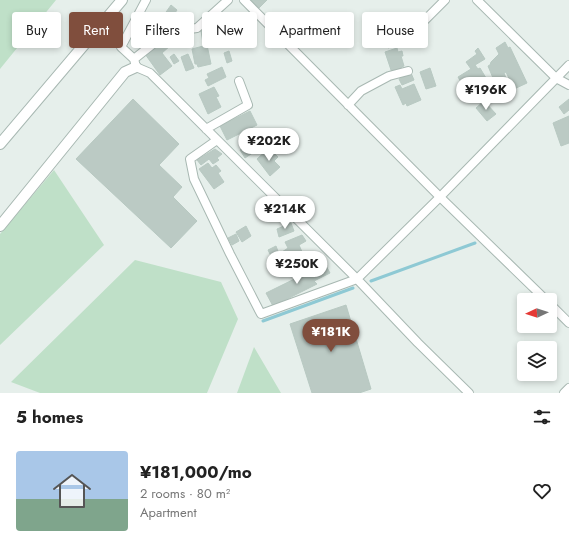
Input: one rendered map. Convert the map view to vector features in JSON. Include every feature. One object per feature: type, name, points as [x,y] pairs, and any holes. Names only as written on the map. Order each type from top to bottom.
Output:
[{"type":"street","points":[[0,144],[122,0]]},
{"type":"street","points":[[146,0],[121,48],[135,63],[150,73],[469,393]]},
{"type":"street","points":[[0,226],[125,72],[168,32],[197,28],[228,0]]},
{"type":"street","points":[[244,0],[440,197],[539,293]]},
{"type":"street","points":[[428,17],[445,0]]},
{"type":"street","points":[[477,0],[556,78],[569,85]]},
{"type":"street","points":[[217,140],[190,159],[194,179],[230,254],[262,314],[357,279],[440,197],[569,65]]},
{"type":"street","points":[[348,105],[361,91],[366,88],[389,76],[408,71]]},
{"type":"street","points":[[206,129],[248,105],[239,81]]},
{"type":"street","points":[[557,311],[569,323]]},
{"type":"street","points":[[564,393],[569,388]]},
{"type":"green space","points":[[0,0],[56,0],[46,12],[12,12],[12,48],[17,48],[0,69]]},
{"type":"green space","points":[[54,170],[104,245],[0,345],[0,234]]},
{"type":"green space","points":[[135,260],[221,282],[238,319],[207,393],[40,393],[11,382]]},
{"type":"green space","points":[[254,347],[281,393],[237,393]]},
{"type":"building","points":[[251,0],[267,0],[259,8]]},
{"type":"building","points":[[171,5],[177,10],[176,12],[166,12]]},
{"type":"building","points":[[505,42],[508,48],[510,47],[527,83],[514,89],[506,72],[504,73],[508,83],[503,86],[504,90],[498,92],[491,79],[493,78],[488,66],[499,54],[496,48]]},
{"type":"building","points":[[202,46],[202,48],[208,48],[211,64],[198,67],[197,64],[195,64],[192,49]]},
{"type":"building","points":[[153,48],[168,48],[162,53],[172,66],[160,75],[145,54]]},
{"type":"building","points":[[397,48],[398,52],[402,51],[403,56],[401,56],[404,66],[401,67],[402,69],[392,73],[385,52]]},
{"type":"building","points":[[478,48],[485,59],[475,65],[478,69],[480,68],[486,78],[484,80],[490,89],[475,98],[468,88],[463,92],[459,86],[462,84],[458,77],[471,69],[466,62],[477,54],[475,51]]},
{"type":"building","points":[[229,51],[232,61],[227,63],[224,53]]},
{"type":"building","points":[[174,54],[179,61],[174,64],[170,57]]},
{"type":"building","points":[[188,54],[194,68],[186,71],[181,57]]},
{"type":"building","points":[[222,67],[226,77],[208,86],[205,80],[209,78],[207,74]]},
{"type":"building","points":[[430,68],[436,86],[426,89],[420,72]]},
{"type":"building","points":[[411,73],[414,80],[402,85],[399,79]]},
{"type":"building","points":[[414,84],[421,100],[407,106],[406,103],[403,105],[395,87],[400,85],[402,89]]},
{"type":"building","points":[[214,87],[219,96],[216,97],[221,107],[208,114],[199,94]]},
{"type":"building","points":[[468,91],[473,99],[468,102],[463,94]]},
{"type":"building","points":[[133,99],[179,144],[159,165],[182,187],[173,197],[197,221],[171,248],[76,159]]},
{"type":"building","points":[[569,99],[569,110],[564,114],[559,107]]},
{"type":"building","points":[[484,101],[496,114],[487,121],[476,108]]},
{"type":"building","points":[[250,111],[257,125],[227,140],[220,126]]},
{"type":"building","points":[[569,116],[569,143],[561,146],[553,123]]},
{"type":"building","points":[[249,144],[254,152],[245,158],[240,150]]},
{"type":"building","points":[[269,148],[278,157],[274,161],[280,167],[270,176],[257,159]]},
{"type":"building","points":[[215,149],[222,154],[217,158],[219,160],[213,164],[209,159],[201,165],[197,160]]},
{"type":"building","points":[[208,163],[212,168],[216,165],[221,171],[218,173],[224,182],[214,189],[199,169]]},
{"type":"building","points":[[264,198],[270,206],[263,212],[257,203]]},
{"type":"building","points":[[291,223],[294,231],[279,237],[277,229]]},
{"type":"building","points":[[246,226],[251,236],[242,242],[236,232]]},
{"type":"building","points":[[236,234],[239,241],[232,245],[228,238]]},
{"type":"building","points":[[302,235],[306,241],[299,245],[307,263],[295,270],[292,264],[286,267],[282,252],[288,248],[285,242]]},
{"type":"building","points":[[276,246],[279,254],[272,258],[268,250]]},
{"type":"building","points":[[325,264],[330,273],[314,281],[317,284],[273,306],[266,293]]},
{"type":"building","points":[[346,305],[371,389],[359,393],[312,393],[290,324]]},
{"type":"waterway","points":[[371,281],[475,243]]},
{"type":"waterway","points":[[263,321],[353,288]]}]
